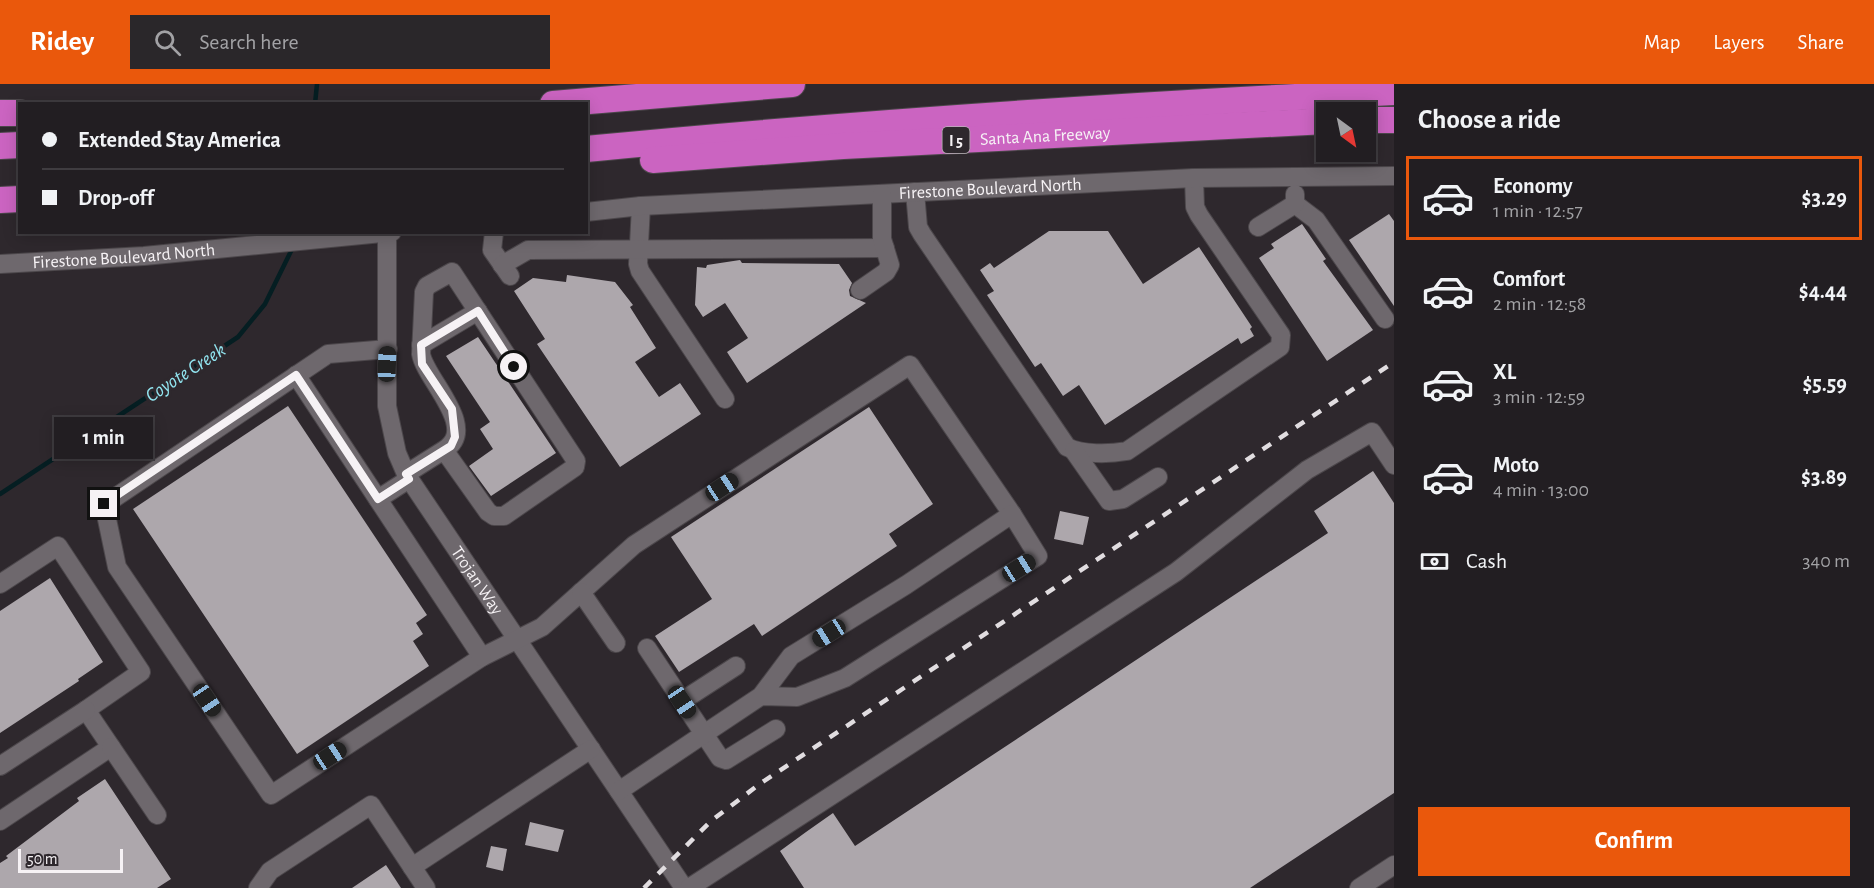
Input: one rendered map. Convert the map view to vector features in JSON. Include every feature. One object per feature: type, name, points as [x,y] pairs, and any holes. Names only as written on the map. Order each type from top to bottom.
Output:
[{"type":"highway","points":[[577,102],[792,84]]},
{"type":"highway","points":[[588,149],[853,126],[1231,100],[1394,92]]},
{"type":"highway","points":[[0,113],[18,113]]},
{"type":"highway","points":[[1376,120],[1394,120]]},
{"type":"highway","name":"Santa Ana Freeway","points":[[588,166],[843,146],[1316,122]]},
{"type":"highway","points":[[0,146],[18,145]]},
{"type":"highway","points":[[0,200],[18,199]]},
{"type":"highway","points":[[0,216],[18,215]]},
{"type":"street","name":"Firestone Boulevard North","points":[[588,212],[640,206],[1194,178],[1394,176]]},
{"type":"street","points":[[1294,177],[1295,204]]},
{"type":"street","points":[[1074,451],[1127,451],[1280,347],[1281,335],[1198,215],[1195,207],[1194,178]]},
{"type":"street","points":[[915,192],[918,227],[922,234],[1067,447],[1074,451],[1109,501],[1123,499],[1158,477]]},
{"type":"street","points":[[860,290],[886,272],[890,266],[882,239],[882,194]]},
{"type":"street","points":[[1258,226],[1295,204]]},
{"type":"street","points":[[1295,204],[1316,220],[1385,319]]},
{"type":"street","points":[[640,206],[640,271],[725,399]]},
{"type":"street","name":"Firestone Boulevard North","points":[[0,264],[266,245],[379,234]]},
{"type":"street","name":"Trojan Way","points":[[387,234],[387,406],[397,453],[407,476],[684,888]]},
{"type":"street","points":[[494,234],[492,250],[506,270],[528,250],[885,248]]},
{"type":"street","points":[[378,499],[407,476],[444,450],[451,446],[455,437],[452,409],[422,364],[421,345],[424,292],[437,280],[452,272],[576,461],[575,467],[504,516],[494,516],[488,512],[444,450]]},
{"type":"street","points":[[421,345],[478,311]]},
{"type":"street","points":[[388,349],[328,354],[104,504],[117,567],[271,795],[482,657],[542,627],[634,546],[910,365],[1038,556],[845,678],[796,697],[761,696]]},
{"type":"street","points":[[296,375],[482,657]]},
{"type":"street","points":[[689,888],[1176,572],[1317,465],[1372,432],[1394,465]]},
{"type":"street","points":[[619,791],[761,696],[791,656],[906,585],[1012,514]]},
{"type":"street","points":[[0,584],[58,546],[141,672],[0,766]]},
{"type":"street","points":[[581,592],[616,643]]},
{"type":"street","points":[[647,648],[720,758],[726,760],[776,729]]},
{"type":"street","points":[[682,702],[736,666]]},
{"type":"street","points":[[86,710],[157,816]]},
{"type":"street","points":[[0,821],[111,747]]},
{"type":"street","points":[[412,867],[591,749]]},
{"type":"street","points":[[258,888],[270,871],[371,805],[426,888]]},
{"type":"street","points":[[1359,888],[1394,865]]},
{"type":"building","points":[[1389,214],[1394,221],[1394,306],[1349,240]]},
{"type":"building","points":[[1302,224],[1326,259],[1323,261],[1373,330],[1327,361],[1259,258],[1274,248],[1271,244]]},
{"type":"building","points":[[1049,231],[1108,231],[1143,284],[1199,247],[1252,327],[1250,329],[1254,336],[1241,344],[1238,338],[1105,425],[1079,385],[1063,396],[1041,363],[1035,367],[987,295],[994,291],[980,270],[990,263],[994,268]]},
{"type":"building","points":[[740,260],[742,263],[839,264],[852,283],[849,290],[850,296],[866,303],[747,383],[727,352],[748,338],[725,303],[703,317],[695,305],[697,267],[706,268],[707,265]]},
{"type":"building","points":[[567,275],[615,282],[633,305],[630,307],[656,348],[635,362],[659,397],[680,383],[701,414],[620,467],[537,344],[545,339],[514,291],[533,278],[566,282]]},
{"type":"building","points":[[478,337],[556,453],[491,496],[469,466],[493,449],[480,429],[490,422],[446,356]]},
{"type":"building","points":[[288,406],[427,615],[416,623],[423,634],[413,641],[429,666],[297,754],[133,509]]},
{"type":"building","points":[[869,407],[933,504],[889,534],[897,546],[762,636],[754,624],[679,672],[655,636],[712,599],[671,537]]},
{"type":"building","points":[[1373,471],[1394,503],[1394,793],[1250,888],[804,888],[780,851],[833,813],[855,846],[1328,533],[1314,511]]},
{"type":"building","points":[[1060,511],[1089,517],[1083,545],[1054,539]]},
{"type":"building","points":[[50,578],[103,662],[78,679],[79,681],[0,733],[0,611]]},
{"type":"building","points":[[105,779],[171,879],[157,888],[0,888],[0,863],[8,858],[6,856],[79,801],[77,798]]},
{"type":"building","points":[[530,822],[564,830],[558,852],[525,845]]},
{"type":"building","points":[[491,846],[507,849],[503,871],[486,867]]},
{"type":"building","points":[[386,865],[401,888],[352,888]]},
{"type":"waterway","name":"Coyote Creek","points":[[315,102],[317,84]]},
{"type":"waterway","name":"Coyote Creek","points":[[0,494],[238,337],[265,304],[294,245]]},
{"type":"railway","points":[[644,888],[711,821],[761,783],[1394,362]]},
{"type":"route","points":[[104,504],[296,375],[378,499],[409,479],[406,474],[451,446],[455,437],[452,409],[422,364],[421,345],[478,311],[514,367]]}]
